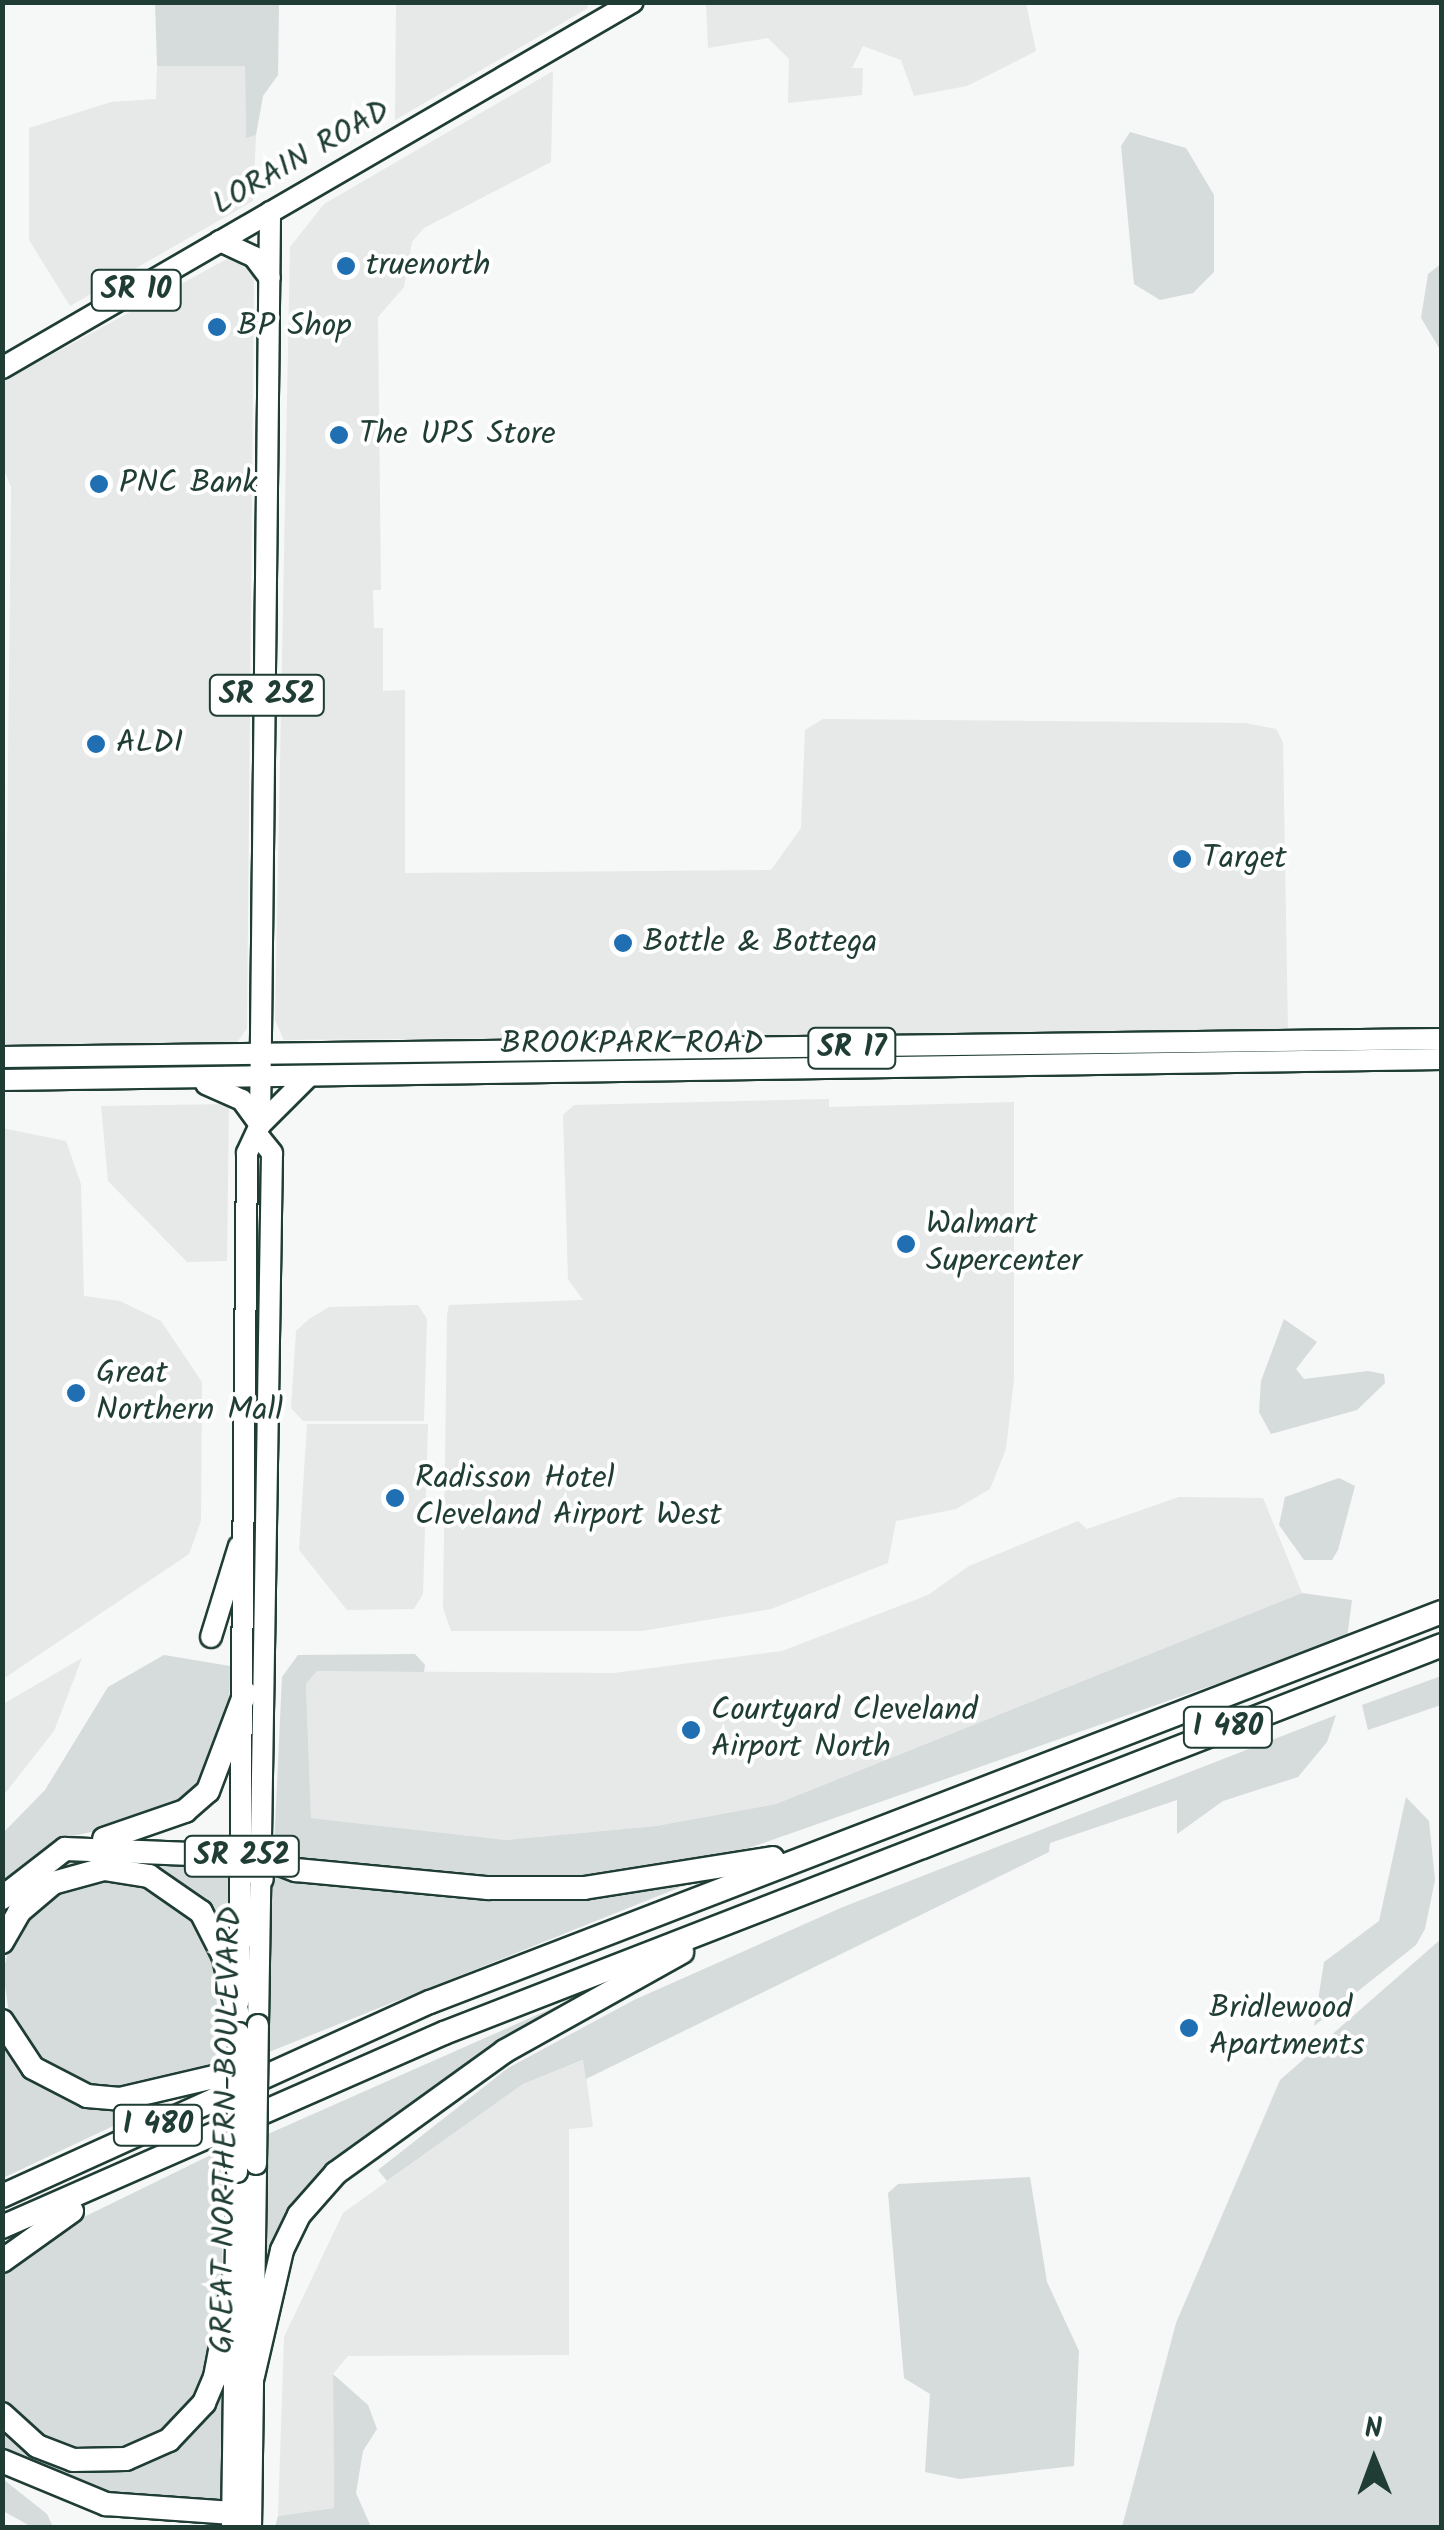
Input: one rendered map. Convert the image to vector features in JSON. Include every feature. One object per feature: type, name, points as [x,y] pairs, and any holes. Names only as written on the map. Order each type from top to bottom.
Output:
[{"type":"highway","name":"I 480","points":[[2,2196],[313,2051],[820,1849],[1442,1612]]},
{"type":"highway","name":"I 480","points":[[2,2226],[444,2033],[1442,1645]]},
{"type":"highway","points":[[2,1898],[65,1848],[147,1828],[197,1801],[222,1769],[245,1694]]},
{"type":"highway","points":[[65,1848],[252,1851],[296,1870],[488,1888],[584,1888],[820,1849]]},
{"type":"highway","points":[[252,1851],[262,1879]]},
{"type":"highway","points":[[2,1942],[19,1912],[53,1883],[104,1869],[148,1876],[201,1912],[224,1955],[245,2025]]},
{"type":"highway","points":[[254,2376],[282,2250],[298,2215],[336,2173],[552,2022],[759,1911]]},
{"type":"highway","points":[[2,2021],[33,2068],[87,2096],[176,2088],[313,2051]]},
{"type":"highway","points":[[2,2262],[33,2232],[162,2156]]},
{"type":"highway","points":[[2,2414],[37,2446],[73,2460],[126,2459],[169,2440],[210,2391],[235,2272]]},
{"type":"highway","points":[[2,2462],[106,2504],[242,2520]]},
{"type":"main road","name":"LORAIN ROAD","points":[[2,368],[633,2]]},
{"type":"main road","name":"GREAT NORTHERN BOULEVARD","points":[[252,1851],[245,1694],[247,1153],[260,1131],[262,1054],[270,212]]},
{"type":"main road","points":[[220,242],[254,257],[270,278]]},
{"type":"main road","name":"BROOKPARK ROAD","points":[[2,1057],[1442,1039]]},
{"type":"main road","name":"BROOKPARK ROAD","points":[[2,1080],[1442,1060]]},
{"type":"main road","points":[[174,1077],[224,1088],[260,1131],[308,1076]]},
{"type":"main road","name":"GREAT NORTHERN BOULEVARD","points":[[242,2520],[254,2376],[245,2025],[272,1153],[260,1131]]},
{"type":"main road","points":[[211,1637],[244,1530]]},
{"type":"main road","name":"GREAT NORTHERN BOULEVARD","points":[[245,2025],[262,1879]]},
{"type":"main road","name":"GREAT NORTHERN BOULEVARD","points":[[242,2520],[235,2272],[247,2168]]},
{"type":"shaded area","points":[[586,2],[588,8],[395,120],[396,3]]},
{"type":"shaded area","points":[[155,3],[279,3],[278,75],[263,96],[256,135],[246,138],[245,66],[157,66]]},
{"type":"shaded area","points":[[706,3],[1026,3],[1036,51],[967,86],[914,96],[901,60],[863,46],[852,68],[863,68],[862,95],[788,103],[789,59],[768,38],[708,48]]},
{"type":"shaded area","points":[[157,66],[245,66],[246,137],[256,135],[253,201],[70,306],[29,240],[29,128],[111,102],[156,99]]},
{"type":"shaded area","points":[[553,71],[551,162],[424,228],[412,242],[404,287],[378,317],[381,590],[373,590],[374,628],[383,628],[383,691],[405,690],[405,873],[771,870],[801,828],[805,730],[823,719],[1245,723],[1276,729],[1283,742],[1288,1032],[284,1040],[275,1020],[290,247],[324,204]]},
{"type":"shaded area","points":[[1130,132],[1186,148],[1214,195],[1214,272],[1193,293],[1160,300],[1134,284],[1121,146]]},
{"type":"shaded area","points":[[236,254],[254,276],[247,1028],[234,1047],[5,1048],[11,487],[3,467],[2,382]]},
{"type":"shaded area","points":[[1441,264],[1441,351],[1421,318],[1428,274]]},
{"type":"shaded area","points":[[829,1099],[829,1107],[1014,1102],[1014,1379],[1006,1449],[990,1489],[956,1509],[896,1521],[888,1563],[771,1609],[642,1631],[451,1631],[443,1608],[449,1305],[583,1300],[568,1279],[563,1115],[574,1105]]},
{"type":"shaded area","points":[[229,1104],[227,1261],[187,1262],[108,1181],[101,1106]]},
{"type":"shaded area","points":[[2,1128],[66,1141],[81,1184],[84,1296],[120,1301],[161,1321],[202,1382],[201,1521],[189,1554],[3,1679]]},
{"type":"shaded area","points":[[418,1305],[427,1319],[424,1421],[303,1421],[291,1408],[296,1331],[309,1319],[329,1307]]},
{"type":"shaded area","points":[[1284,1319],[1317,1342],[1296,1369],[1304,1379],[1368,1371],[1384,1374],[1385,1383],[1357,1410],[1271,1434],[1259,1412],[1261,1381]]},
{"type":"shaded area","points":[[307,1424],[428,1424],[423,1594],[414,1609],[347,1610],[299,1550]]},
{"type":"shaded area","points":[[1339,1478],[1355,1486],[1338,1550],[1332,1560],[1304,1560],[1279,1525],[1285,1497]]},
{"type":"shaded area","points":[[1179,1497],[1263,1498],[1302,1593],[776,1804],[656,1826],[506,1840],[311,1818],[306,1684],[317,1671],[614,1673],[782,1651],[928,1595],[969,1566],[1078,1521],[1087,1529]]},
{"type":"shaded area","points":[[1302,1593],[1352,1600],[1347,1638],[749,1848],[652,1869],[544,1879],[309,1865],[274,1848],[282,1677],[298,1655],[415,1654],[425,1665],[424,1672],[317,1671],[306,1684],[311,1818],[506,1840],[656,1826],[776,1804]]},
{"type":"shaded area","points":[[164,1655],[230,1666],[229,1732],[201,1795],[124,1825],[63,1838],[3,1880],[2,1834],[45,1790],[108,1687]]},
{"type":"shaded area","points":[[82,1658],[54,1731],[3,1796],[3,1704]]},
{"type":"shaded area","points":[[1441,1676],[1441,1705],[1368,1730],[1362,1705]]},
{"type":"shaded area","points":[[1336,1715],[1327,1742],[1298,1777],[1223,1801],[1177,1834],[1177,1800],[1050,1843],[1049,1852],[586,2079],[583,2060],[523,2084],[387,2181],[378,2170],[508,2068],[634,2000],[843,1907]]},
{"type":"shaded area","points":[[1406,1797],[1429,1821],[1435,1880],[1425,1929],[1416,1945],[1314,2026],[1324,1962],[1379,1921]]},
{"type":"shaded area","points":[[70,1858],[232,1862],[233,1975],[207,1911],[95,1863],[3,1927],[3,1909]]},
{"type":"shaded area","points":[[270,1873],[429,1889],[708,1876],[269,2052]]},
{"type":"shaded area","points":[[89,1879],[154,1886],[192,1914],[213,1948],[221,2065],[113,2093],[51,2077],[11,2027],[3,1972],[13,1933],[49,1895]]},
{"type":"shaded area","points":[[1441,1939],[1441,2527],[1122,2527],[1176,2323],[1280,2080]]},
{"type":"shaded area","points":[[616,1980],[491,2051],[351,2147],[306,2189],[266,2270],[268,2134]]},
{"type":"shaded area","points":[[2,2038],[47,2086],[162,2103],[3,2178]]},
{"type":"shaded area","points":[[584,2060],[593,2127],[569,2129],[569,2355],[348,2356],[333,2374],[334,2508],[278,2516],[284,2337],[343,2213],[523,2084]]},
{"type":"shaded area","points":[[221,2150],[223,2306],[200,2400],[138,2447],[107,2453],[47,2443],[3,2405],[3,2274],[43,2237]]},
{"type":"shaded area","points":[[1030,2177],[1047,2282],[1079,2351],[1074,2466],[960,2479],[925,2472],[930,2394],[904,2378],[888,2193],[898,2184]]},
{"type":"shaded area","points":[[333,2374],[368,2405],[377,2429],[363,2451],[356,2493],[371,2527],[275,2527],[278,2516],[334,2508]]},
{"type":"shaded area","points":[[220,2380],[227,2381],[226,2502],[119,2497],[3,2452],[2,2427],[55,2461],[168,2449]]},
{"type":"shaded area","points":[[3,2479],[47,2514],[53,2527],[32,2527],[3,2511]]},
{"type":"place","name":"truenorth","points":[[346,266]]},
{"type":"place","name":"BP Shop","points":[[217,327]]},
{"type":"place","name":"The UPS Store","points":[[339,435]]},
{"type":"place","name":"PNC Bank","points":[[99,484]]},
{"type":"place","name":"ALDI","points":[[96,744]]},
{"type":"place","name":"Target","points":[[1182,859]]},
{"type":"place","name":"Bottle & Bottega","points":[[623,943]]},
{"type":"place","name":"Walmart Supercenter","points":[[906,1244]]},
{"type":"place","name":"Great Northern Mall","points":[[76,1393]]},
{"type":"place","name":"Radisson Hotel Cleveland Airport West","points":[[395,1498]]},
{"type":"place","name":"Courtyard Cleveland Airport North","points":[[691,1730]]},
{"type":"place","name":"Bridlewood Apartments","points":[[1189,2028]]}]
